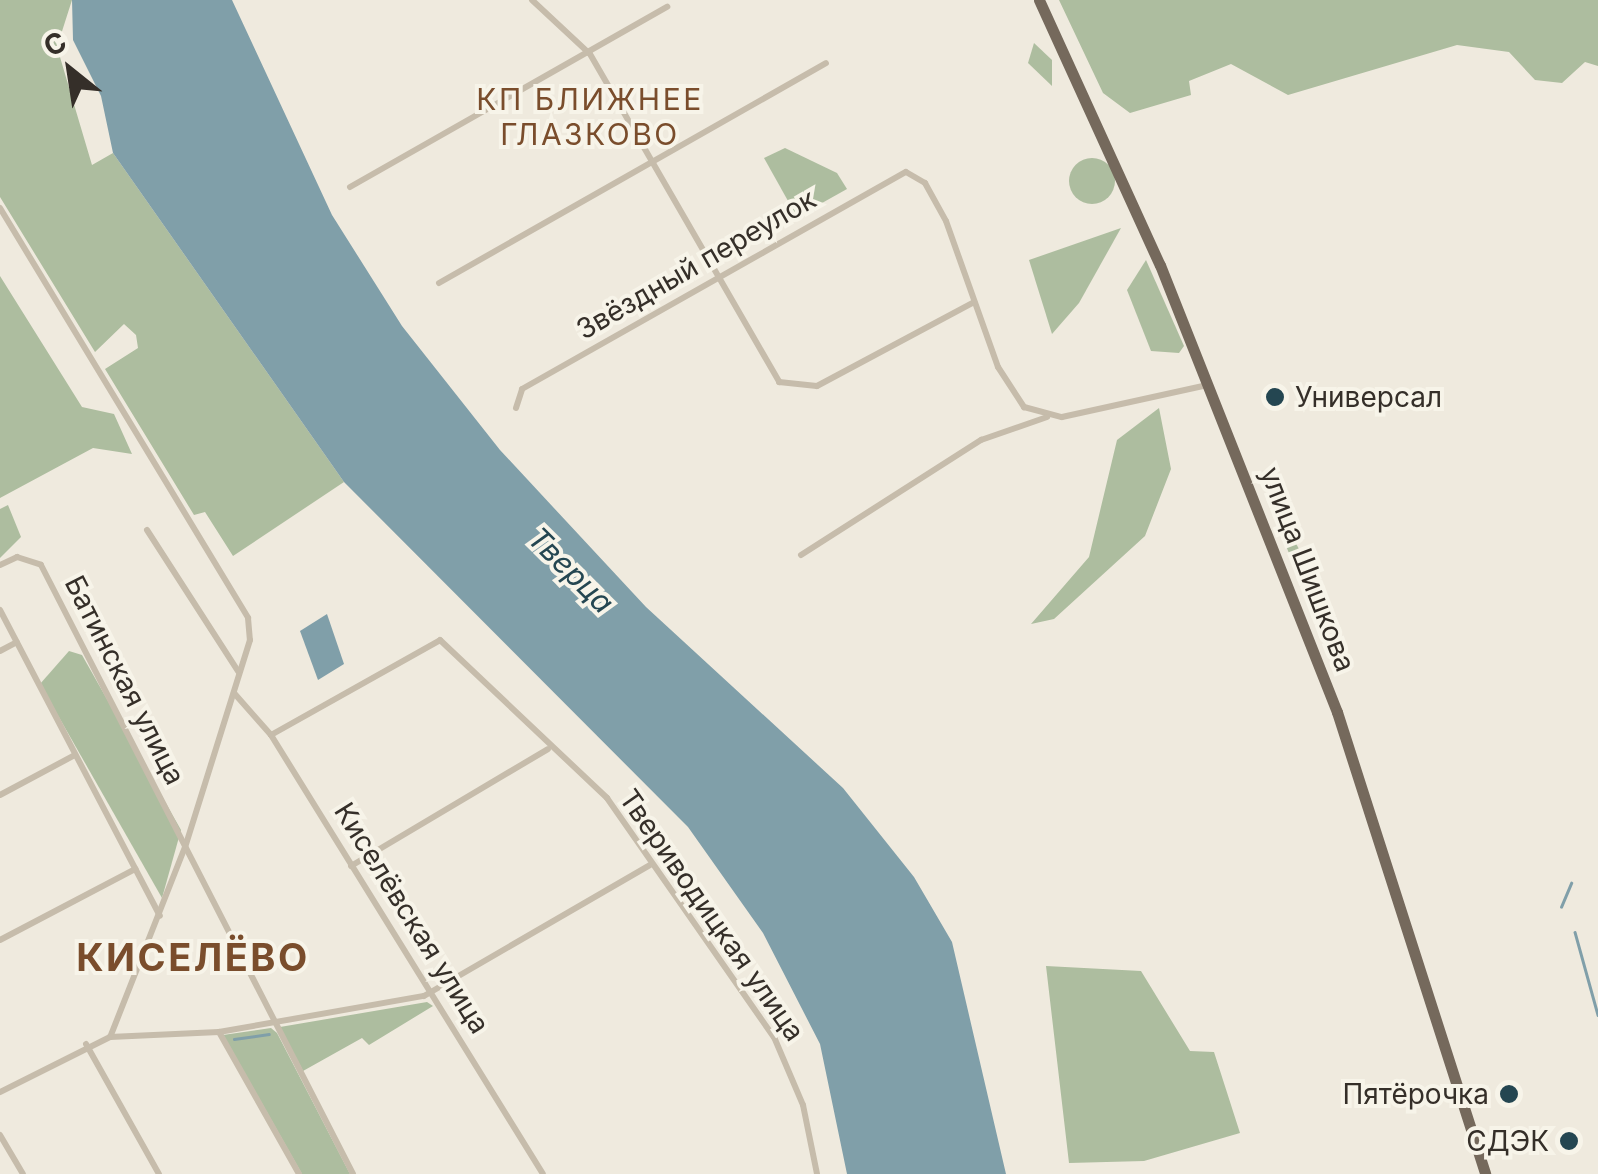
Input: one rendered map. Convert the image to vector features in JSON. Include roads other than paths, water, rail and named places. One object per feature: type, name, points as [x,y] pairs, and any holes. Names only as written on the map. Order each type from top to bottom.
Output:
[{"type":"main road","name":"улица Шишкова","points":[[1039,0],[1209,385],[1377,823],[1484,1174]]},
{"type":"street","points":[[532,0],[587,51],[768,373],[791,388],[816,386],[974,302],[1012,393],[1050,417]]},
{"type":"street","points":[[350,187],[667,7]]},
{"type":"street","points":[[439,283],[653,165],[826,63]]},
{"type":"street","name":"Звёздный переулок","points":[[516,408],[522,389],[910,172],[946,221],[974,302]]},
{"type":"street","points":[[0,208],[248,618],[234,693],[185,848],[110,1038]]},
{"type":"street","points":[[801,555],[981,440],[1050,417],[1209,385]]},
{"type":"street","points":[[147,530],[238,672]]},
{"type":"street","name":"Батинская улица","points":[[0,565],[18,557],[42,565],[166,811],[183,827],[185,848],[353,1174]]},
{"type":"street","points":[[0,610],[160,917]]},
{"type":"street","name":"Твериводицкая улица","points":[[271,734],[440,640],[548,749],[607,798],[774,1037],[817,1174]]},
{"type":"street","points":[[0,651],[17,642]]},
{"type":"street","name":"Киселёвская улица","points":[[234,693],[271,734],[543,1174]]},
{"type":"street","points":[[351,866],[548,749]]},
{"type":"street","points":[[0,795],[73,756]]},
{"type":"street","points":[[0,1092],[86,1044],[110,1038],[218,1032],[428,993],[650,864]]},
{"type":"street","points":[[0,940],[135,869]]},
{"type":"street","points":[[218,1032],[298,1174]]},
{"type":"street","points":[[86,1044],[158,1174]]},
{"type":"street","points":[[0,1134],[23,1174]]},
{"type":"water","name":"Тверца","points":[[72,0],[232,0],[332,215],[402,326],[500,450],[646,607],[843,788],[914,877],[952,942],[1006,1174],[847,1174],[820,1044],[763,933],[688,827],[344,482],[113,153],[101,96],[73,40]]},
{"type":"water","points":[[327,614],[344,664],[318,680],[300,631]]},
{"type":"waterway","points":[[1561,907],[1571,883]]},
{"type":"waterway","points":[[1575,932],[1598,1015]]},
{"type":"waterway","points":[[234,1039],[269,1034]]},
{"type":"place","name":"Универсал","points":[[1275,397]]},
{"type":"place","name":"Пятёрочка","points":[[1509,1094]]},
{"type":"place","name":"СДЭК","points":[[1569,1141]]},
{"type":"district","name":"КП БЛИЖНЕЕ ГЛАЗКОВО","points":[[590,116]]},
{"type":"district","name":"КИСЕЛЁВО","points":[[193,958]]}]
